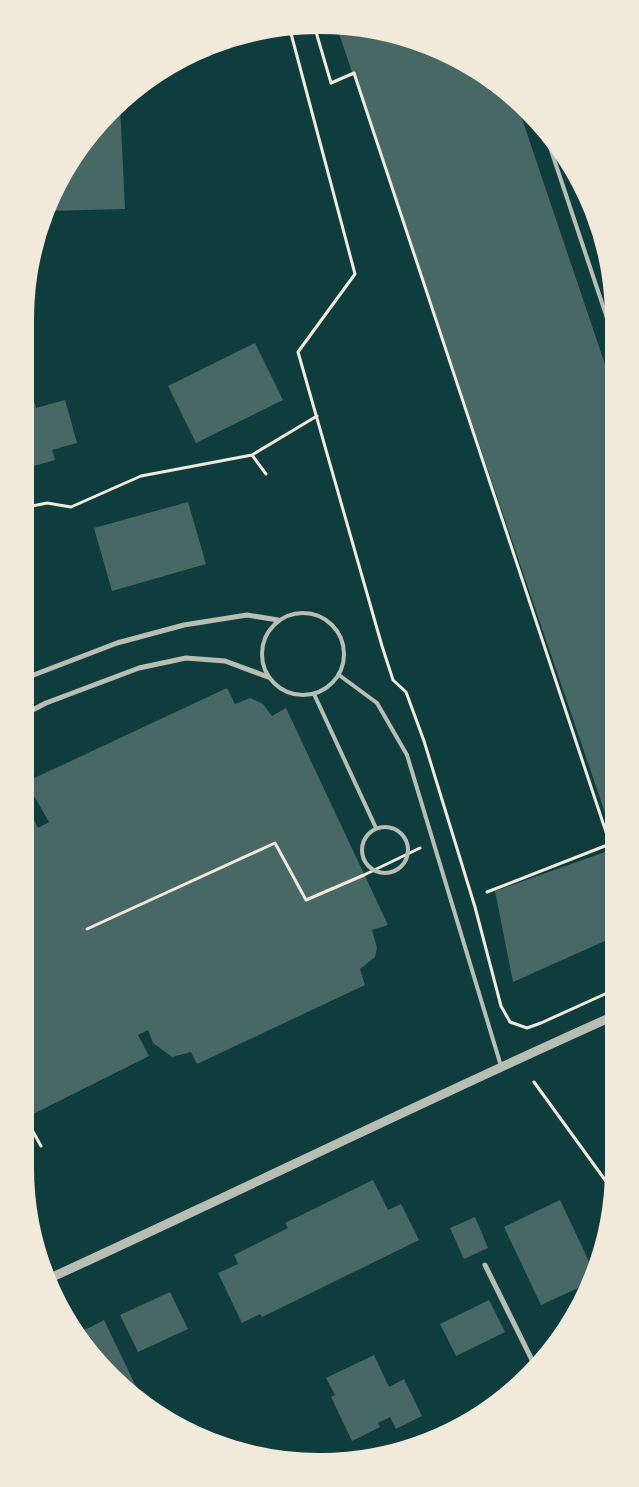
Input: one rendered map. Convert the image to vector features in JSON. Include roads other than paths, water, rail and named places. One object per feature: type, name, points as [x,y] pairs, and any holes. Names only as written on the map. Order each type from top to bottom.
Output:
[{"type":"street","points":[[31,676],[117,643],[184,625],[247,615],[278,620]]},
{"type":"street","points":[[31,711],[139,668],[186,658],[225,661],[268,677]]},
{"type":"street","points":[[53,1277],[608,1018]]},
{"type":"street","points":[[485,1265],[533,1361]]},
{"type":"lane","points":[[550,146],[608,321]]},
{"type":"lane","points":[[300,612],[318,615],[334,625],[343,641],[345,659],[339,675],[328,687],[314,694],[296,695],[280,689],[268,677],[262,662],[262,646],[268,632],[278,620],[300,612]]},
{"type":"lane","points":[[339,675],[377,703],[408,755],[502,1066]]},
{"type":"lane","points":[[314,694],[376,828]]},
{"type":"lane","points":[[376,828],[392,828],[404,836],[408,851],[403,865],[391,873],[376,873],[365,864],[361,850],[365,837],[376,828]]}]
